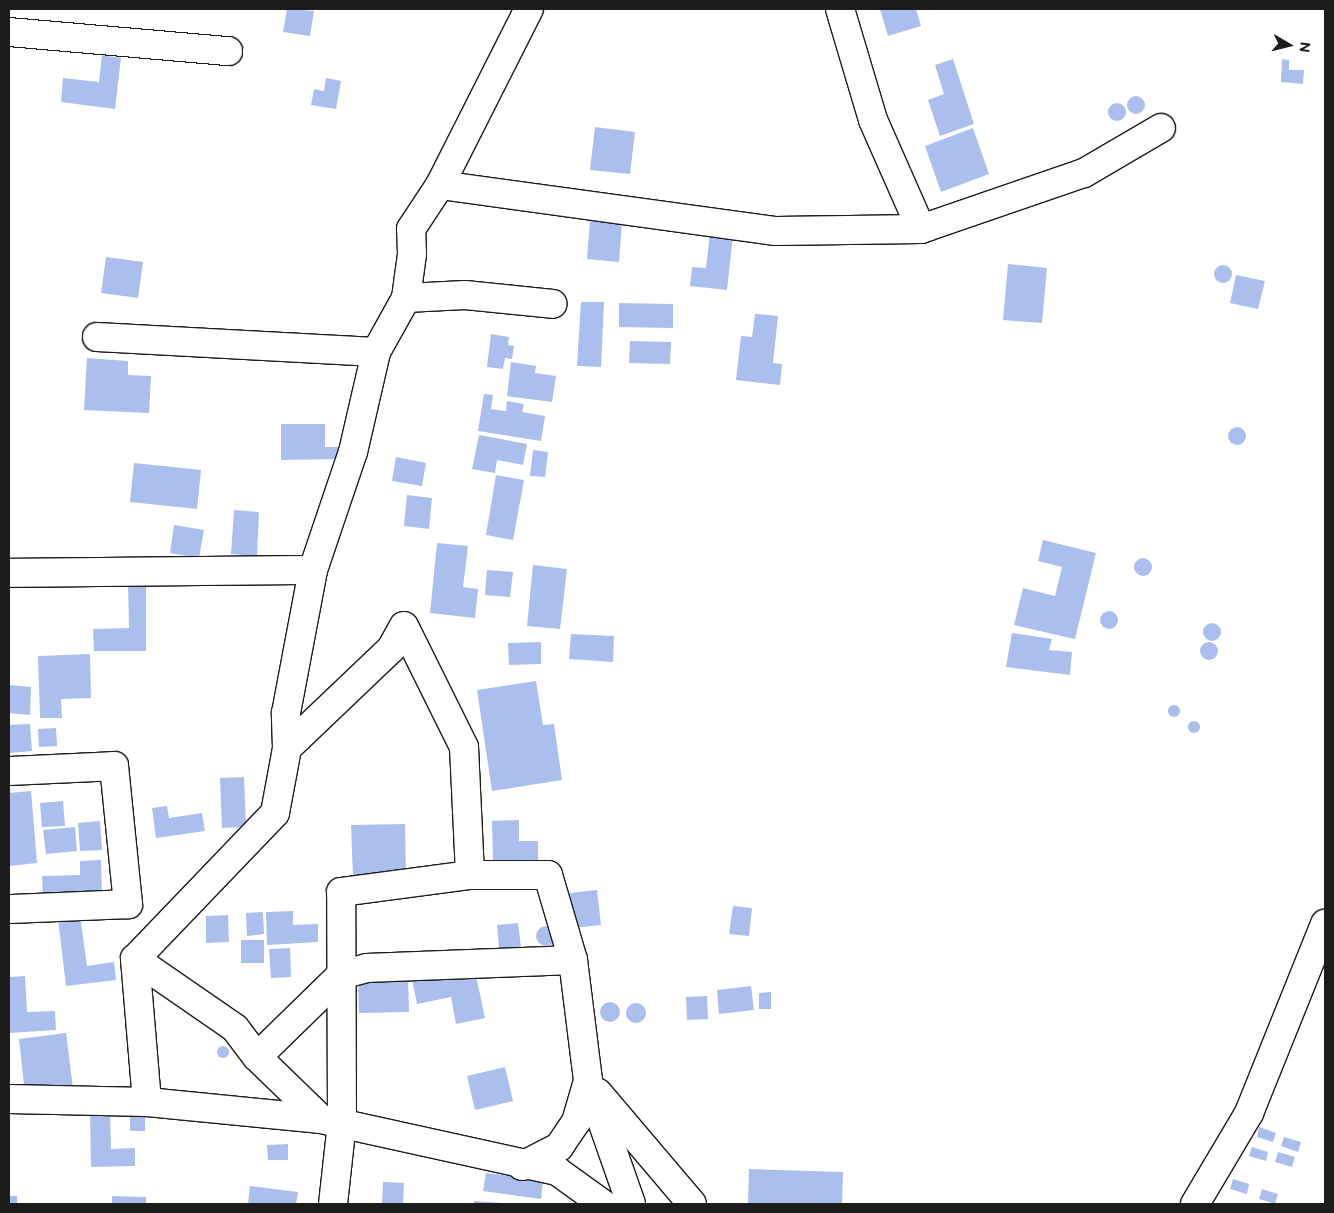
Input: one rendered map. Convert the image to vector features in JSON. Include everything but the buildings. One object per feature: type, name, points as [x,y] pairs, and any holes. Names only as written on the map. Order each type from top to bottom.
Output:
[{"type":"street","points":[[147,1102],[135,959],[275,813],[287,748],[286,714],[313,570],[353,452],[376,352],[406,298],[412,254],[410,229],[440,185],[529,9]]},
{"type":"street","points":[[840,9],[873,120],[921,229]]},
{"type":"street","points":[[9,32],[228,51]]},
{"type":"street","points":[[440,185],[776,231],[921,229],[1084,173],[1161,128]]},
{"type":"street","points":[[406,298],[465,295],[553,304]]},
{"type":"street","points":[[97,337],[376,352]]},
{"type":"street","points":[[9,573],[313,570]]},
{"type":"street","points":[[287,748],[391,649],[404,626],[464,747],[470,875]]},
{"type":"street","points":[[9,771],[114,766],[128,904],[9,909]]},
{"type":"street","points":[[333,1204],[331,1120],[341,975],[341,892],[470,875],[548,875],[573,960],[588,1082],[630,1204]]},
{"type":"street","points":[[1195,1204],[1249,1113],[1325,924]]},
{"type":"street","points":[[135,959],[235,1028],[257,1058],[331,1120]]},
{"type":"street","points":[[257,1058],[341,975],[367,968],[573,960]]},
{"type":"street","points":[[522,1166],[559,1146],[576,1122],[588,1082]]},
{"type":"street","points":[[588,1082],[692,1204]]},
{"type":"street","points":[[9,1099],[147,1102],[331,1120],[522,1166],[556,1171],[603,1204]]}]
